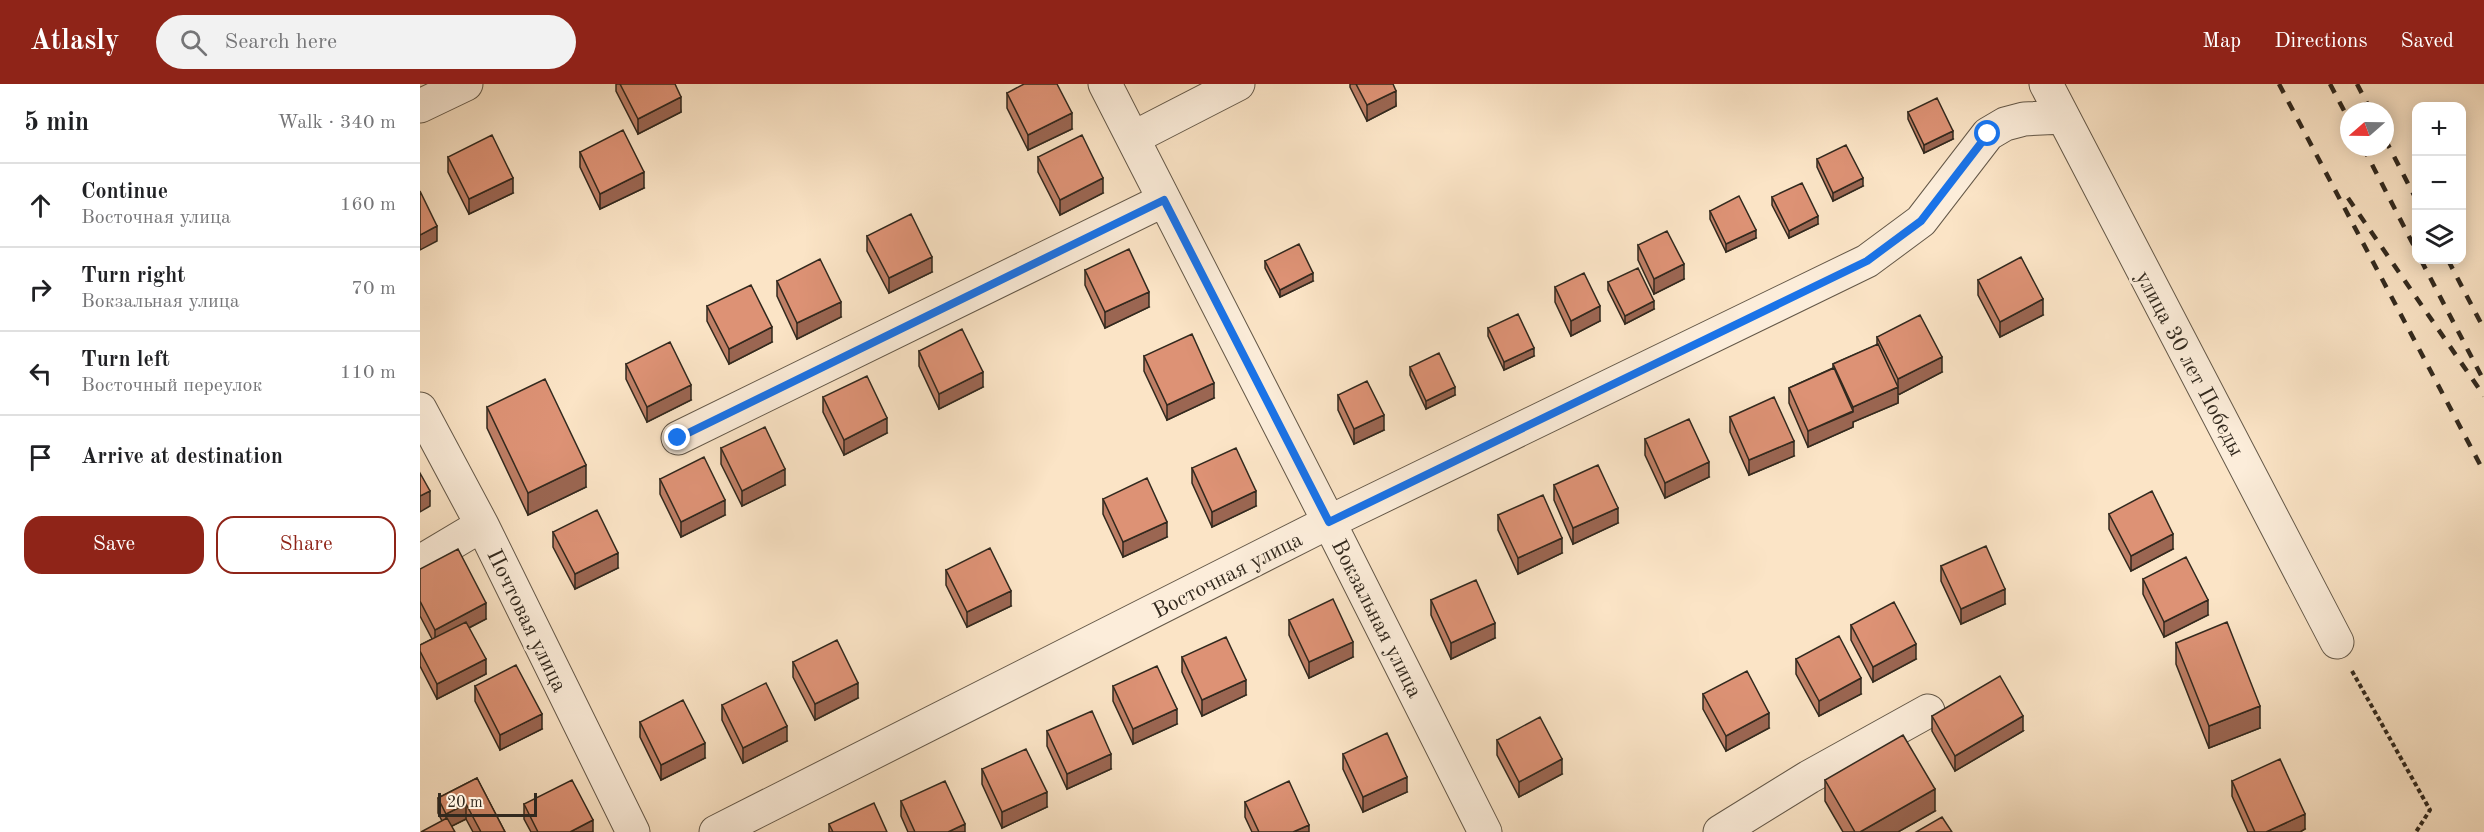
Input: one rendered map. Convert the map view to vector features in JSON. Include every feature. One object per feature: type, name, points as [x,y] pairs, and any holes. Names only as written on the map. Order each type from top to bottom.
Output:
[{"type":"street","points":[[420,106],[466,84]]},
{"type":"street","name":"Вокзальная улица","points":[[1105,84],[1485,832]]},
{"type":"street","points":[[1132,138],[1238,84]]},
{"type":"street","name":"улица 30 лет Победы","points":[[2046,84],[2337,642]]},
{"type":"street","name":"Восточная улица","points":[[716,832],[1329,522],[1867,261],[1921,221],[1988,134],[2005,124],[2024,119],[2063,117]]},
{"type":"street","points":[[678,438],[1164,200]]},
{"type":"street","name":"Почтовая улица","points":[[420,409],[482,525],[633,832]]},
{"type":"street","points":[[420,562],[482,525]]},
{"type":"street","points":[[1720,832],[1809,777],[1928,711]]},
{"type":"path","points":[[2337,642],[2430,810],[2416,832]]},
{"type":"building","points":[[620,84],[675,84],[681,97],[638,119]]},
{"type":"building","points":[[1024,84],[1057,84],[1072,113],[1028,135],[1007,93]]},
{"type":"building","points":[[1356,84],[1393,84],[1396,91],[1367,105]]},
{"type":"building","points":[[1937,98],[1953,131],[1924,145],[1908,112]]},
{"type":"building","points":[[623,130],[644,172],[600,194],[580,152]]},
{"type":"building","points":[[492,135],[513,178],[469,199],[448,157]]},
{"type":"building","points":[[1082,135],[1103,178],[1060,200],[1038,157]]},
{"type":"building","points":[[1846,145],[1863,178],[1833,193],[1817,159]]},
{"type":"building","points":[[1802,183],[1818,216],[1789,231],[1772,197]]},
{"type":"building","points":[[420,191],[437,226],[420,235]]},
{"type":"building","points":[[1739,196],[1756,230],[1726,244],[1710,211]]},
{"type":"building","points":[[911,214],[932,257],[889,278],[867,236]]},
{"type":"building","points":[[1667,231],[1684,264],[1654,279],[1638,245]]},
{"type":"building","points":[[1299,244],[1313,273],[1280,290],[1265,261]]},
{"type":"building","points":[[1129,249],[1149,292],[1105,312],[1085,270]]},
{"type":"building","points":[[2021,257],[2043,299],[2000,322],[1978,280]]},
{"type":"building","points":[[820,259],[841,302],[797,323],[777,281]]},
{"type":"building","points":[[1638,268],[1654,301],[1625,316],[1608,282]]},
{"type":"building","points":[[1584,273],[1600,306],[1571,321],[1555,287]]},
{"type":"building","points":[[751,285],[772,327],[729,349],[707,306]]},
{"type":"building","points":[[1518,314],[1534,348],[1504,362],[1488,328]]},
{"type":"building","points":[[1920,315],[1942,357],[1898,379],[1877,337]]},
{"type":"building","points":[[962,329],[983,372],[939,394],[919,351]]},
{"type":"building","points":[[1192,334],[1214,383],[1167,405],[1144,356]]},
{"type":"building","points":[[670,342],[691,385],[647,407],[626,364]]},
{"type":"building","points":[[1878,344],[1898,387],[1853,407],[1833,364]]},
{"type":"building","points":[[1439,353],[1455,387],[1426,401],[1410,367]]},
{"type":"building","points":[[1834,368],[1853,411],[1808,431],[1789,388]]},
{"type":"building","points":[[867,376],[887,418],[844,440],[823,397]]},
{"type":"building","points":[[545,379],[586,465],[528,493],[487,407]]},
{"type":"building","points":[[1367,381],[1384,415],[1354,429],[1338,395]]},
{"type":"building","points":[[1774,397],[1794,441],[1749,460],[1730,417]]},
{"type":"building","points":[[1689,419],[1709,462],[1665,483],[1645,439]]},
{"type":"building","points":[[765,427],[785,469],[742,491],[721,448]]},
{"type":"building","points":[[1236,448],[1256,491],[1212,512],[1192,468]]},
{"type":"building","points":[[704,457],[725,500],[681,522],[660,479]]},
{"type":"building","points":[[1598,465],[1618,508],[1573,528],[1554,485]]},
{"type":"building","points":[[420,473],[430,491],[420,496]]},
{"type":"building","points":[[1147,478],[1167,522],[1123,542],[1103,499]]},
{"type":"building","points":[[2152,491],[2173,534],[2131,556],[2109,514]]},
{"type":"building","points":[[1543,495],[1562,538],[1518,558],[1498,515]]},
{"type":"building","points":[[597,510],[618,553],[575,574],[553,532]]},
{"type":"building","points":[[1986,546],[2005,589],[1961,609],[1941,566]]},
{"type":"building","points":[[990,548],[1011,591],[967,612],[946,570]]},
{"type":"building","points":[[458,549],[486,603],[435,630],[420,601],[420,569]]},
{"type":"building","points":[[2186,557],[2208,600],[2164,622],[2143,579]]},
{"type":"building","points":[[1476,580],[1495,623],[1451,643],[1431,600]]},
{"type":"building","points":[[1333,599],[1353,642],[1309,662],[1289,620]]},
{"type":"building","points":[[1894,602],[1916,644],[1873,667],[1851,625]]},
{"type":"building","points":[[466,622],[486,659],[437,684],[420,651],[420,645]]},
{"type":"building","points":[[2227,622],[2260,706],[2209,726],[2176,643]]},
{"type":"building","points":[[1839,636],[1861,678],[1819,701],[1796,659]]},
{"type":"building","points":[[1226,637],[1246,680],[1202,700],[1182,657]]},
{"type":"building","points":[[837,640],[858,683],[815,704],[793,662]]},
{"type":"building","points":[[516,665],[542,714],[500,735],[475,686]]},
{"type":"building","points":[[1157,666],[1177,709],[1133,729],[1113,686]]},
{"type":"building","points":[[1747,671],[1769,713],[1726,736],[1703,694]]},
{"type":"building","points":[[2000,676],[2023,716],[1955,756],[1932,716]]},
{"type":"building","points":[[766,683],[787,726],[743,748],[722,705]]},
{"type":"building","points":[[683,700],[705,743],[661,765],[640,722]]},
{"type":"building","points":[[1092,711],[1111,754],[1067,774],[1047,731]]},
{"type":"building","points":[[1540,717],[1562,759],[1519,782],[1497,740]]},
{"type":"building","points":[[1387,733],[1407,777],[1363,797],[1343,754]]},
{"type":"building","points":[[1903,735],[1935,789],[1860,832],[1855,832],[1825,780]]},
{"type":"building","points":[[1026,749],[1047,792],[1002,812],[982,769]]},
{"type":"building","points":[[2280,759],[2305,814],[2266,832],[2255,832],[2232,781]]},
{"type":"building","points":[[477,778],[505,832],[481,832],[466,804],[446,814],[438,798]]},
{"type":"building","points":[[572,780],[593,820],[570,832],[538,832],[524,804]]},
{"type":"building","points":[[945,781],[965,824],[948,832],[915,832],[901,801]]},
{"type":"building","points":[[1289,781],[1309,825],[1293,832],[1259,832],[1245,802]]},
{"type":"building","points":[[874,803],[887,832],[833,832],[829,824]]},
{"type":"building","points":[[1942,817],[1952,832],[1916,832]]},
{"type":"building","points":[[447,818],[455,832],[421,832]]},
{"type":"railway","points":[[2279,84],[2484,472]]},
{"type":"railway","points":[[2330,84],[2340,103]]},
{"type":"railway","points":[[2357,84],[2366,102]]},
{"type":"railway","points":[[2368,156],[2412,242]]},
{"type":"railway","points":[[2394,156],[2412,191]]},
{"type":"railway","points":[[2348,198],[2484,396]]},
{"type":"railway","points":[[2423,264],[2484,381]]},
{"type":"railway","points":[[2450,264],[2484,329]]},
{"type":"route","points":[[678,438],[1164,200],[1329,522],[1867,261],[1921,221],[1988,134]]}]
